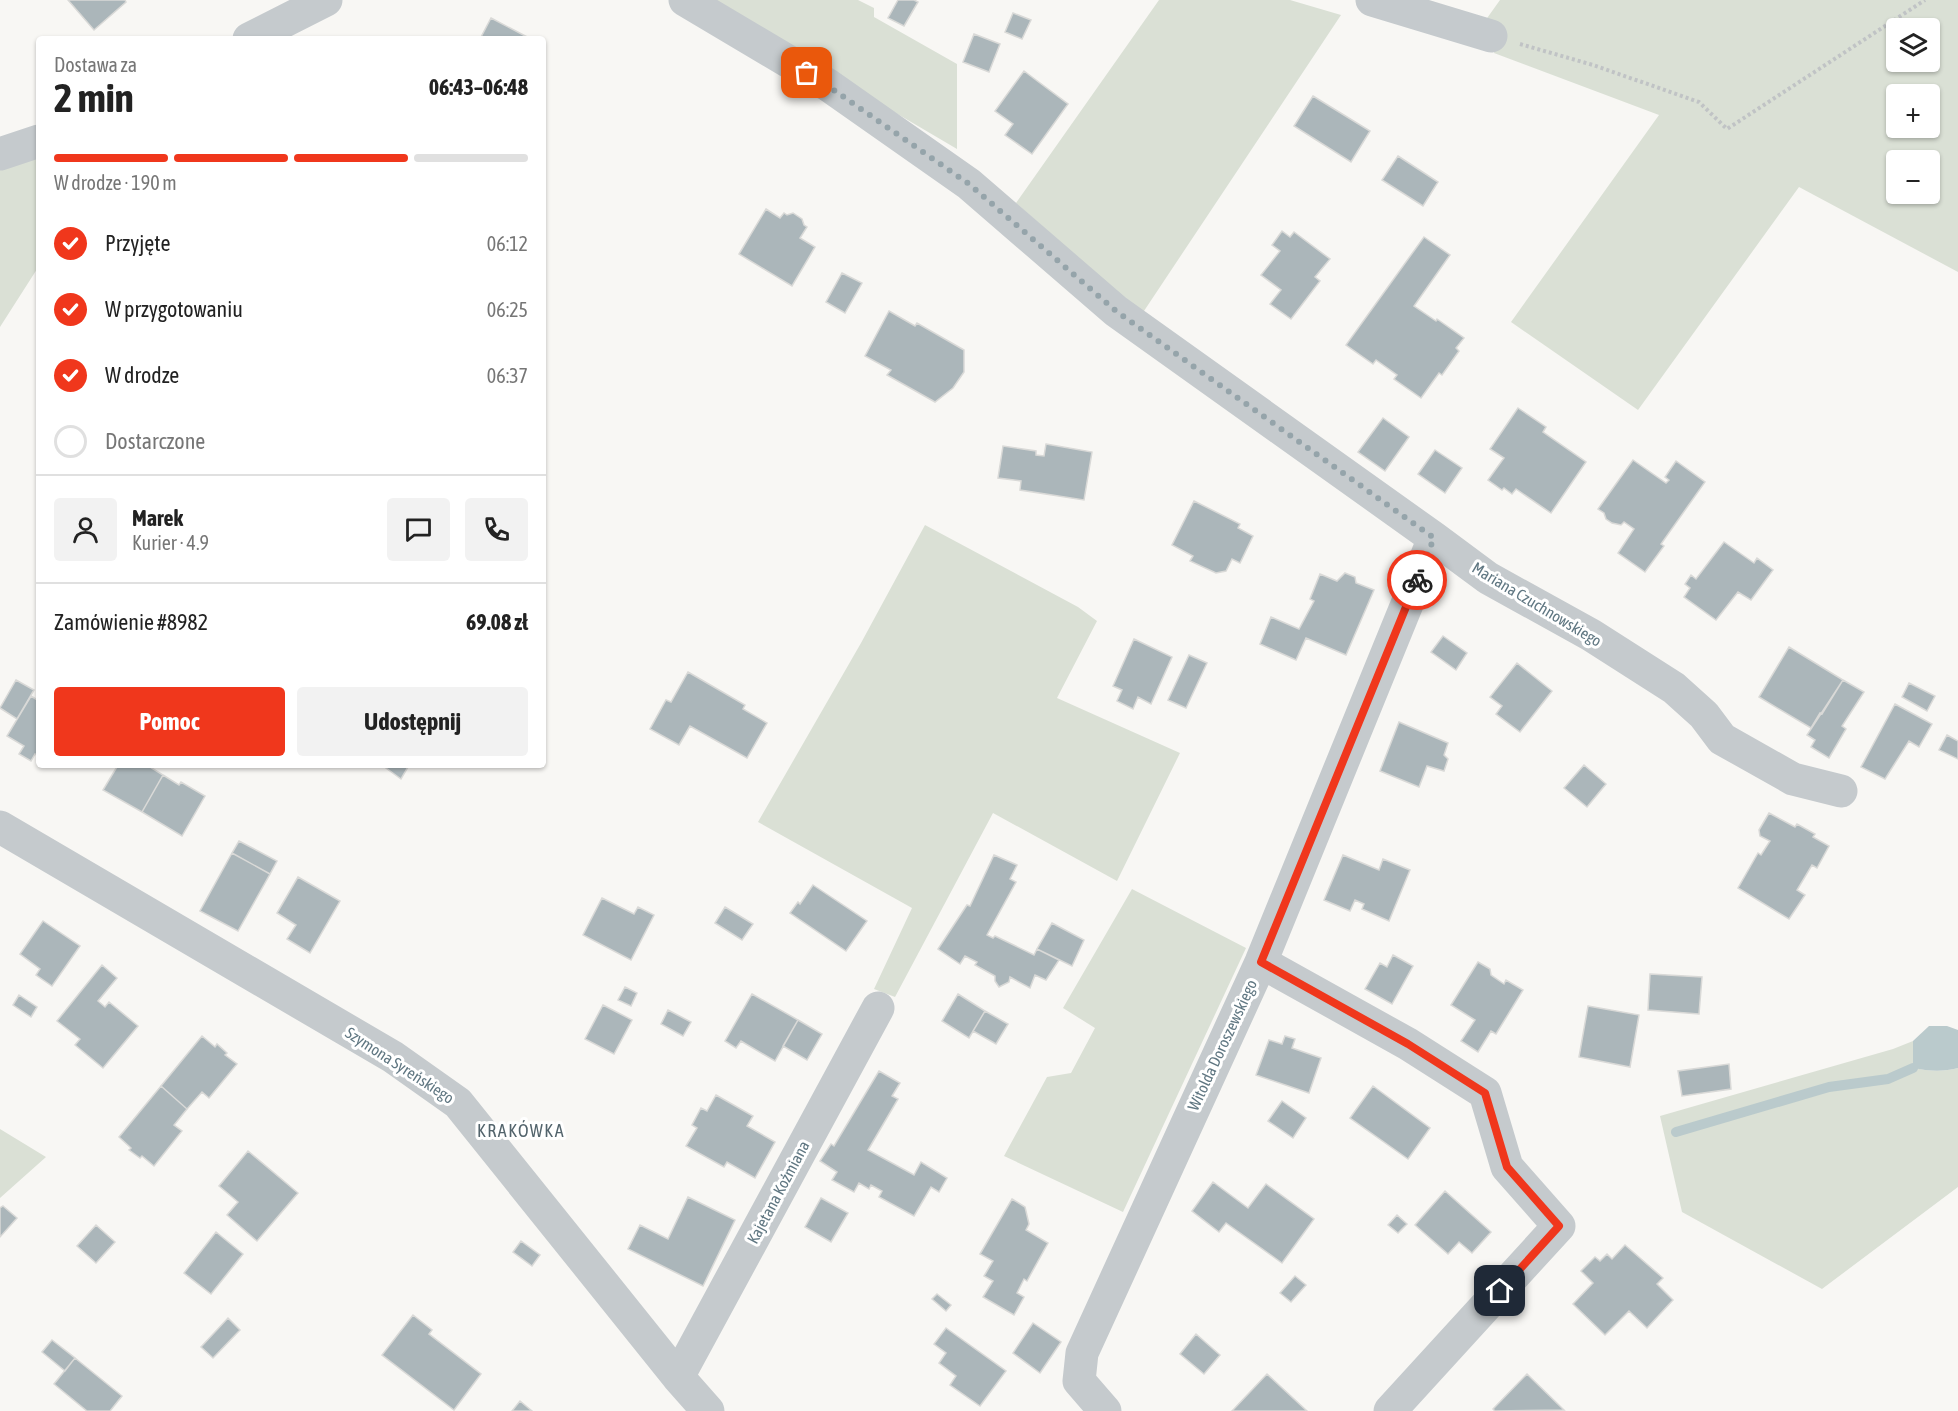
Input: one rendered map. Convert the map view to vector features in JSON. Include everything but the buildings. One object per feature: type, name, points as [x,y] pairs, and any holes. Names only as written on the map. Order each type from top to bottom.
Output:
[{"type":"street","points":[[255,36],[326,0]]},
{"type":"street","name":"Mariana Czuchnowskiego","points":[[685,0],[828,86],[969,184],[1116,311],[1488,578],[1591,635],[1674,688],[1704,715],[1722,739],[1793,779],[1841,791]]},
{"type":"street","points":[[1372,0],[1491,36]]},
{"type":"street","points":[[0,154],[36,142]]},
{"type":"street","name":"Witolda Doroszewskiego","points":[[1105,1411],[1079,1381],[1082,1353],[1261,962],[1434,538]]},
{"type":"street","name":"Szymona Syreńskiego","points":[[0,827],[393,1057],[458,1103],[678,1377],[708,1411]]},
{"type":"street","points":[[1261,962],[1408,1044],[1485,1093],[1507,1167],[1559,1226],[1390,1411]]},
{"type":"street","name":"Kajetana Koźmiana","points":[[678,1377],[878,1008]]},
{"type":"path","points":[[1491,36],[1593,65],[1699,102],[1727,129],[1925,0]]},
{"type":"shaded area","points":[[704,0],[858,0],[874,8],[874,17],[957,64],[957,149]]},
{"type":"shaded area","points":[[1159,0],[1290,0],[1341,15],[1142,314],[1016,203]]},
{"type":"shaded area","points":[[1500,0],[1958,0],[1958,272],[1799,187],[1638,410],[1511,322],[1659,115],[1494,53],[1500,26],[1485,21]]},
{"type":"shaded area","points":[[36,157],[36,271],[0,327],[0,170]]},
{"type":"shaded area","points":[[925,525],[1078,607],[1097,621],[1057,698],[1180,753],[1117,881],[993,813],[895,997],[874,989],[912,908],[758,822],[861,643]]},
{"type":"shaded area","points":[[1132,889],[1246,948],[1123,1212],[1004,1156],[1047,1077],[1071,1073],[1095,1028],[1063,1008]]},
{"type":"shaded area","points":[[1929,1026],[1947,1026],[1958,1030],[1958,1068],[1936,1071],[1913,1068],[1913,1041]]},
{"type":"shaded area","points":[[1913,1041],[1914,1068],[1936,1071],[1958,1068],[1958,1187],[1822,1289],[1682,1212],[1660,1116],[1893,1049]]},
{"type":"shaded area","points":[[0,1129],[46,1157],[0,1198]]},
{"type":"waterway","points":[[1676,1132],[1829,1087],[1888,1079],[1913,1068]]},
{"type":"way so far","points":[[807,73],[969,184],[1116,311],[1434,538],[1417,580]]},
{"type":"district","name":"KRAKÓWKA","points":[[521,1131]]},
{"type":"route","points":[[1417,580],[1261,962],[1408,1044],[1485,1093],[1507,1167],[1559,1226],[1500,1291]]}]
